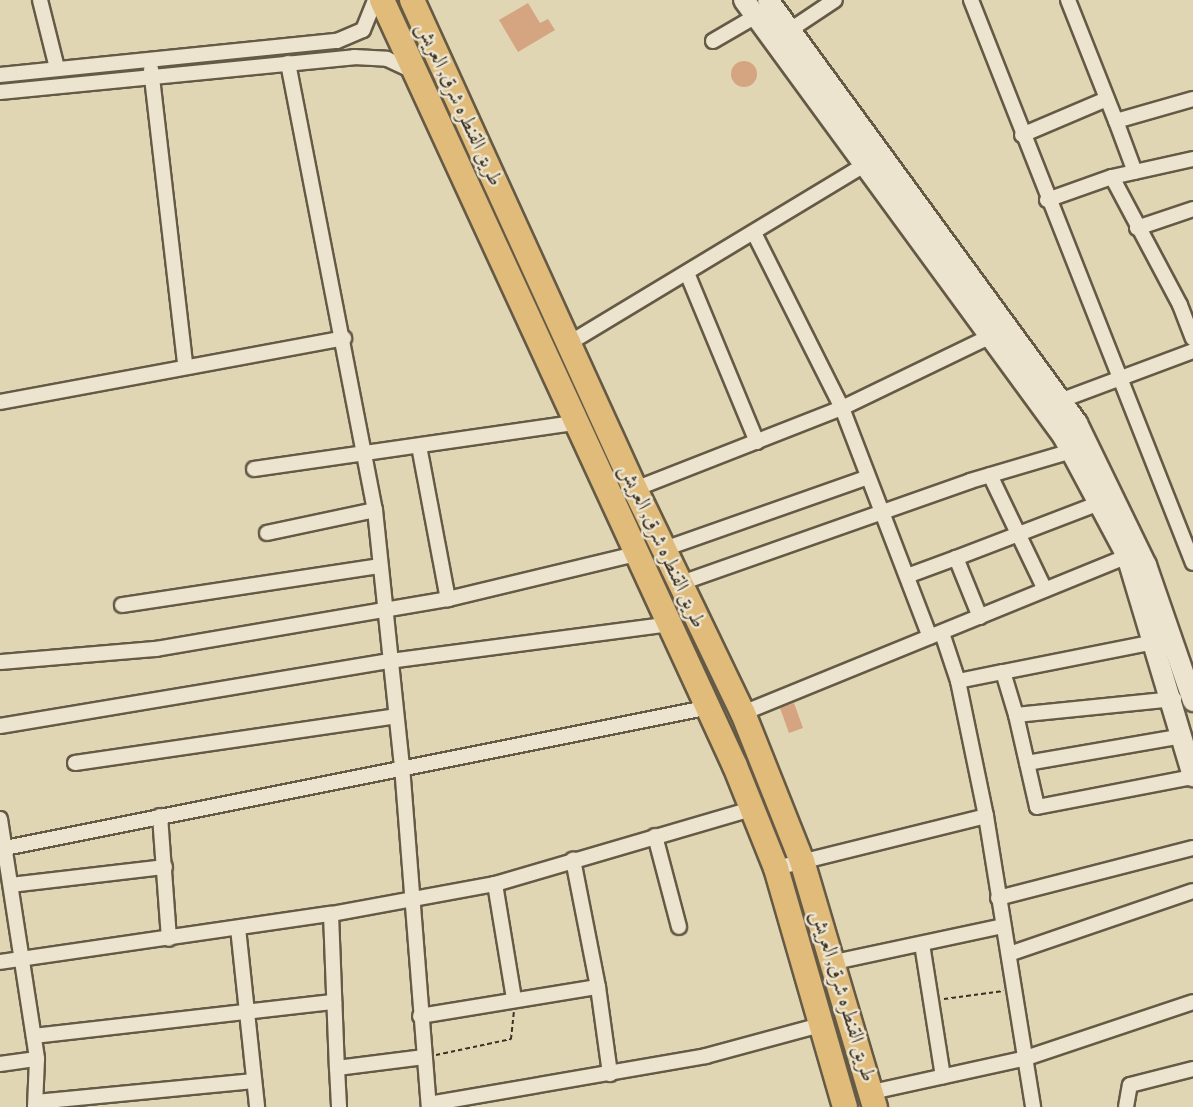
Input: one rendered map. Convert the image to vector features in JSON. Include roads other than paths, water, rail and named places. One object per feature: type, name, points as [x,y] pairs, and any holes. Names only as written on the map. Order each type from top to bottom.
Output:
[{"type":"highway","name":"طريق القنطره شرق, العريش","points":[[382,0],[710,707],[776,868],[824,1024],[845,1107]]},
{"type":"highway","name":"طريق القنطره شرق, العريش","points":[[411,0],[571,342],[635,489],[743,713],[802,861],[835,962],[874,1099]]},
{"type":"main road","points":[[744,0],[756,16],[782,35],[1062,400],[1193,660]]},
{"type":"main road","points":[[768,0],[782,35],[863,166],[1071,451],[1127,556],[1155,642],[1183,700]]},
{"type":"main road","points":[[1146,565],[1183,700],[1184,736],[1193,776]]},
{"type":"street","points":[[0,75],[350,38],[363,30],[375,0]]},
{"type":"street","points":[[782,35],[833,0]]},
{"type":"street","points":[[971,0],[1117,378],[1193,564]]},
{"type":"street","points":[[1068,0],[1136,172]]},
{"type":"street","points":[[43,1],[57,68]]},
{"type":"street","points":[[713,41],[756,16]]},
{"type":"street","points":[[0,93],[372,56],[414,71]]},
{"type":"street","points":[[150,58],[185,365]]},
{"type":"street","points":[[288,63],[344,338],[375,510],[402,766],[410,901],[429,1106],[706,1056],[824,1024]]},
{"type":"street","points":[[1022,135],[1107,99]]},
{"type":"street","points":[[1116,120],[1193,99]]},
{"type":"street","points":[[1047,200],[1112,177],[1193,159]]},
{"type":"street","points":[[571,342],[863,166]]},
{"type":"street","points":[[1112,177],[1137,228],[1187,302],[1193,339]]},
{"type":"street","points":[[1137,228],[1193,209]]},
{"type":"street","points":[[754,233],[842,408],[907,576],[958,681],[987,816],[998,898],[1033,1107]]},
{"type":"street","points":[[687,273],[757,441]]},
{"type":"street","points":[[0,402],[185,365],[344,338]]},
{"type":"street","points":[[635,489],[842,408],[987,338]]},
{"type":"street","points":[[1062,400],[1193,351]]},
{"type":"street","points":[[254,469],[579,422]]},
{"type":"street","points":[[419,446],[448,599]]},
{"type":"street","points":[[681,583],[990,475],[1071,451]]},
{"type":"street","points":[[990,475],[1045,590]]},
{"type":"street","points":[[664,549],[868,477]]},
{"type":"street","points":[[907,576],[1099,503]]},
{"type":"street","points":[[267,533],[375,510]]},
{"type":"street","points":[[0,662],[156,649],[385,610],[448,599],[639,553]]},
{"type":"street","points":[[743,713],[1127,556]]},
{"type":"street","points":[[956,558],[980,617]]},
{"type":"street","points":[[122,605],[380,566]]},
{"type":"street","points":[[0,726],[390,661],[671,624]]},
{"type":"street","points":[[958,681],[1155,642]]},
{"type":"street","points":[[1003,672],[1028,763],[1032,798],[1041,808],[1193,776]]},
{"type":"street","points":[[1016,715],[1183,700]]},
{"type":"street","points":[[2,848],[402,766],[710,707]]},
{"type":"street","points":[[75,763],[396,716]]},
{"type":"street","points":[[1028,763],[1184,736]]},
{"type":"street","points":[[0,962],[331,914],[495,884],[573,859],[752,809]]},
{"type":"street","points":[[160,816],[169,939]]},
{"type":"street","points":[[776,868],[987,816]]},
{"type":"street","points":[[0,819],[2,848],[11,885],[37,1059],[36,1105],[254,1081]]},
{"type":"street","points":[[656,836],[678,927]]},
{"type":"street","points":[[998,898],[1193,848]]},
{"type":"street","points":[[573,859],[598,987],[610,1074]]},
{"type":"street","points":[[11,885],[165,867]]},
{"type":"street","points":[[495,884],[514,999]]},
{"type":"street","points":[[1009,954],[1193,891]]},
{"type":"street","points":[[331,914],[339,1107]]},
{"type":"street","points":[[835,962],[1003,926]]},
{"type":"street","points":[[238,928],[257,1107]]},
{"type":"street","points":[[921,944],[943,1076]]},
{"type":"street","points":[[420,1016],[598,987]]},
{"type":"street","points":[[34,1036],[245,1010],[334,1002]]},
{"type":"street","points":[[874,1099],[943,1076],[1026,1058],[1193,1002]]},
{"type":"street","points":[[337,1068],[424,1057]]},
{"type":"street","points":[[0,1064],[37,1059]]},
{"type":"street","points":[[1126,1107],[1130,1084],[1193,1069]]}]
